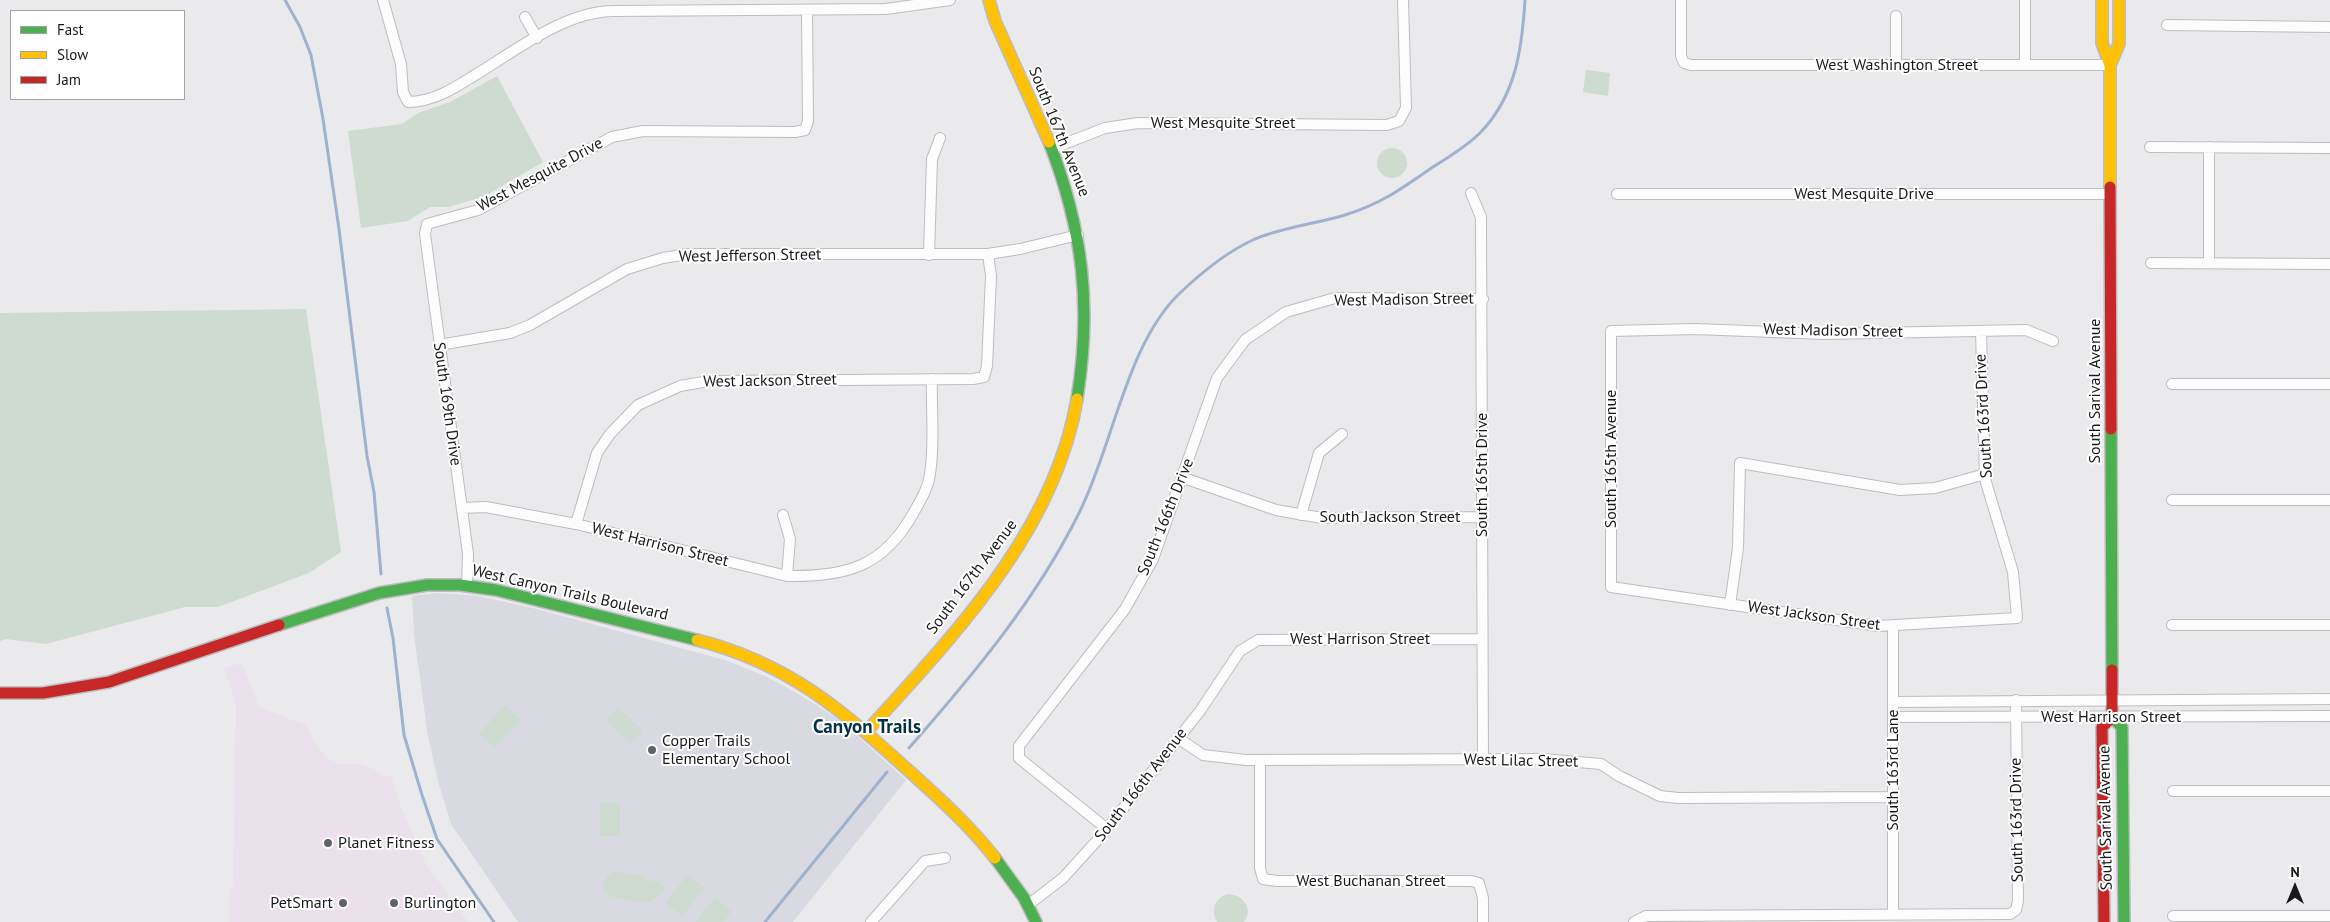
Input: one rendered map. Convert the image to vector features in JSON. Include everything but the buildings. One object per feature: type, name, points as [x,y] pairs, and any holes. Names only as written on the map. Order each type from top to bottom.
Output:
[{"type":"street","points":[[383,0],[393,29],[401,64],[403,92],[408,102],[420,102],[454,88],[569,20],[605,11],[807,11],[950,0]]},
{"type":"street","name":"South 167th Avenue","points":[[867,731],[972,608],[1019,545],[1041,506],[1065,444],[1081,377],[1086,310],[1084,275],[1078,235],[1051,149],[995,21],[989,0]]},
{"type":"street","name":"West Mesquite Street","points":[[1051,149],[1105,128],[1138,122],[1387,125],[1399,120],[1406,108],[1403,0]]},
{"type":"street","name":"West Washington Street","points":[[1681,0],[1681,56],[1684,63],[1691,65],[2110,65]]},
{"type":"street","points":[[2025,0],[2025,65]]},
{"type":"street","name":"South Sarival Avenue","points":[[2102,0],[2102,43],[2110,65],[2112,699],[2112,717],[2102,727],[2104,922]]},
{"type":"street","name":"South Sarival Avenue","points":[[2110,65],[2119,44],[2119,0]]},
{"type":"street","name":"West Mesquite Drive","points":[[426,224],[478,210],[612,136],[642,131],[795,132],[805,130],[808,121],[807,11]]},
{"type":"street","points":[[1896,16],[1896,65]]},
{"type":"street","points":[[524,17],[537,38]]},
{"type":"street","points":[[2167,25],[2330,27]]},
{"type":"street","points":[[929,254],[932,159],[940,138]]},
{"type":"street","points":[[2150,147],[2330,148]]},
{"type":"street","points":[[2209,147],[2209,264]]},
{"type":"street","name":"South 165th Drive","points":[[1471,193],[1481,217],[1483,299],[1483,760]]},
{"type":"street","name":"West Mesquite Drive","points":[[1618,194],[2110,194]]},
{"type":"street","name":"South 169th Drive","points":[[426,224],[439,345],[468,554],[467,585]]},
{"type":"street","name":"West Jefferson Street","points":[[439,345],[510,333],[530,325],[627,269],[662,258],[687,254],[988,254],[1020,249],[1078,235]]},
{"type":"street","name":"West Jackson Street","points":[[576,524],[597,453],[610,434],[638,406],[680,386],[709,381],[973,379],[984,377],[988,366],[991,276],[988,254]]},
{"type":"street","points":[[2151,263],[2330,264]]},
{"type":"street","name":"West Madison Street","points":[[1244,340],[1286,312],[1335,298],[1483,299]]},
{"type":"street","name":"West Madison Street","points":[[1611,331],[1696,329],[1824,334],[2026,330],[2053,341]]},
{"type":"street","name":"South 165th Avenue","points":[[1611,331],[1611,587]]},
{"type":"street","name":"South 163rd Drive","points":[[1981,331],[1985,474],[2014,572],[2017,618]]},
{"type":"street","name":"South 166th Drive","points":[[1108,828],[1019,758],[1019,746],[1125,609],[1153,559],[1184,478],[1218,378],[1244,340]]},
{"type":"street","name":"West Harrison Street","points":[[462,508],[486,507],[576,524],[787,576],[821,577],[858,568],[882,553],[896,540],[927,488],[931,457],[932,379]]},
{"type":"street","points":[[2172,384],[2330,384]]},
{"type":"street","points":[[1301,515],[1319,453],[1342,434]]},
{"type":"street","points":[[1730,605],[1738,548],[1740,463],[1900,490],[1935,488],[1985,474]]},
{"type":"street","name":"South Jackson Street","points":[[1184,478],[1276,510],[1322,518],[1482,517]]},
{"type":"street","points":[[2172,500],[2330,500]]},
{"type":"street","points":[[783,515],[790,538],[787,576]]},
{"type":"street","name":"West Canyon Trails Boulevard","points":[[0,693],[43,693],[93,686],[385,592],[422,585],[467,585],[594,613],[719,646],[751,658],[808,688],[867,731],[972,832],[1028,906],[1036,922]]},
{"type":"street","name":"West Jackson Street","points":[[1611,587],[1878,626],[2017,618]]},
{"type":"street","points":[[2172,625],[2330,625]]},
{"type":"street","name":"South 163rd Lane","points":[[1893,626],[1893,914]]},
{"type":"street","name":"West Harrison Street","points":[[1240,651],[1258,640],[1482,638]]},
{"type":"street","name":"South 166th Avenue","points":[[1028,906],[1063,878],[1108,828],[1200,710],[1240,651]]},
{"type":"street","name":"West Harrison Street","points":[[1893,702],[2330,699]]},
{"type":"street","name":"South 163rd Drive","points":[[1893,914],[2010,914],[2016,910],[2018,901],[2016,700]]},
{"type":"street","name":"West Harrison Street","points":[[1893,717],[2330,716]]},
{"type":"street","name":"South Sarival Avenue","points":[[2112,717],[2122,727],[2124,922]]},
{"type":"street","name":"West Lilac Street","points":[[1178,738],[1203,755],[1260,760],[1542,759],[1601,764],[1619,776],[1660,796],[1678,798],[1892,797]]},
{"type":"street","name":"West Buchanan Street","points":[[1260,760],[1260,868],[1263,880],[1471,881],[1479,883],[1483,898],[1483,922]]},
{"type":"street","points":[[2173,791],[2330,791]]},
{"type":"street","points":[[872,922],[924,862],[945,858]]},
{"type":"street","points":[[1635,920],[1646,916],[1893,914]]},
{"type":"street","points":[[2173,916],[2330,916]]},
{"type":"shaded area","points":[[1586,70],[1610,73],[1608,96],[1583,92]]},
{"type":"shaded area","points":[[497,76],[543,162],[483,197],[448,207],[430,207],[408,221],[361,228],[348,131],[402,124],[418,113],[450,102]]},
{"type":"shaded area","points":[[1392,148],[1403,152],[1407,163],[1403,174],[1392,178],[1381,174],[1377,163],[1381,152]]},
{"type":"shaded area","points":[[306,309],[341,552],[309,573],[218,607],[185,607],[46,644],[6,639],[0,641],[0,313]]},
{"type":"shaded area","name":"Copper Trails Elementary School","points":[[436,593],[478,596],[533,608],[725,660],[765,676],[802,696],[841,721],[906,780],[793,922],[518,922],[451,824],[439,785],[428,737],[414,635],[412,596]]},
{"type":"shaded area","points":[[242,663],[259,707],[306,725],[314,741],[327,758],[340,764],[359,764],[374,769],[385,777],[391,775],[401,807],[426,864],[468,922],[229,922],[229,891],[233,886],[236,703],[224,668]]},
{"type":"shaded area","points":[[505,705],[521,720],[494,747],[479,734]]},
{"type":"shaded area","points":[[618,707],[643,731],[631,744],[606,720]]},
{"type":"shaded area","points":[[600,803],[620,803],[620,836],[600,836]]},
{"type":"shaded area","points":[[615,871],[635,875],[643,874],[645,876],[643,879],[658,882],[666,888],[656,898],[648,902],[612,897],[605,892],[604,887],[608,875]]},
{"type":"shaded area","points":[[687,875],[704,888],[682,916],[665,903]]},
{"type":"shaded area","points":[[1228,894],[1238,897],[1245,903],[1248,912],[1244,922],[1217,922],[1214,913],[1215,905],[1220,898]]},
{"type":"shaded area","points":[[715,897],[732,911],[723,922],[696,922]]},
{"type":"waterway","points":[[285,0],[300,27],[311,55],[323,119],[339,229],[367,456],[374,492],[381,574]]},
{"type":"waterway","points":[[909,748],[957,693],[1002,635],[1044,575],[1063,543],[1092,485],[1122,396],[1134,367],[1147,339],[1162,314],[1197,277],[1245,244],[1277,231],[1334,218],[1369,206],[1399,190],[1475,138],[1492,119],[1502,104],[1509,88],[1519,54],[1525,0]]},
{"type":"waterway","points":[[387,608],[393,638],[404,735],[422,795],[437,839],[494,922]]},
{"type":"waterway","points":[[765,922],[887,772]]},
{"type":"traffic: fast","points":[[1049,142],[1070,206],[1077,237],[1081,269],[1084,300],[1084,332],[1077,399]]},
{"type":"traffic: fast","points":[[2111,429],[2112,670]]},
{"type":"traffic: fast","points":[[279,625],[379,593],[427,585],[460,585],[496,590],[697,640]]},
{"type":"traffic: fast","points":[[2112,717],[2122,727],[2124,922]]},
{"type":"traffic: fast","points":[[995,858],[1024,898],[1036,922]]},
{"type":"traffic: slow","points":[[989,0],[995,21],[1049,142]]},
{"type":"traffic: slow","points":[[2102,0],[2102,43],[2110,65],[2110,187]]},
{"type":"traffic: slow","points":[[2110,65],[2119,44],[2119,0]]},
{"type":"traffic: slow","points":[[867,731],[966,619],[1024,537],[1047,493],[1065,447],[1077,399]]},
{"type":"traffic: slow","points":[[697,640],[759,662],[786,675],[812,691],[860,728],[943,802],[995,858]]},
{"type":"traffic: jam","points":[[2110,187],[2111,429]]},
{"type":"traffic: jam","points":[[0,693],[43,693],[109,682],[279,625]]},
{"type":"traffic: jam","points":[[2104,922],[2102,727],[2112,717],[2112,670]]},
{"type":"place","name":"Copper Trails Elementary School","points":[[652,750]]},
{"type":"place","name":"Planet Fitness","points":[[328,843]]},
{"type":"place","name":"PetSmart","points":[[343,903]]},
{"type":"place","name":"Burlington","points":[[394,903]]},
{"type":"district","name":"Canyon Trails","points":[[867,728]]}]
